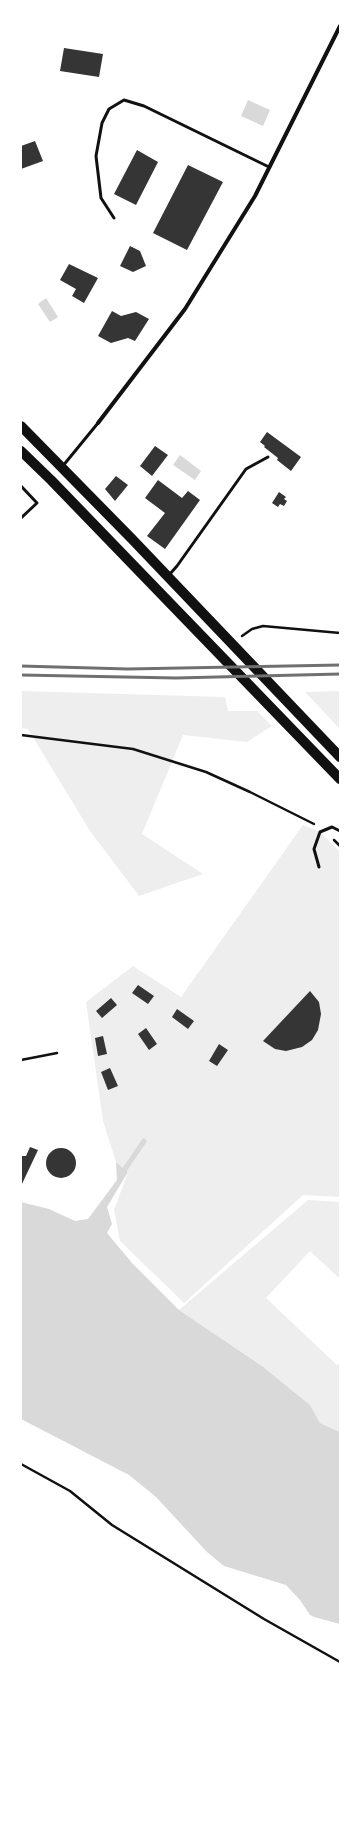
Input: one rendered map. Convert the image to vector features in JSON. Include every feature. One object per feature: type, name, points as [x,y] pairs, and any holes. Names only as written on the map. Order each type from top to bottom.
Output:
[{"type":"main road","points":[[21,426],[168,576],[340,757]]},
{"type":"main road","points":[[21,451],[51,480],[340,779]]},
{"type":"street","points":[[98,424],[186,309],[255,196],[340,26]]},
{"type":"lane","points":[[114,218],[100,198],[96,156],[102,123],[109,109],[124,100],[144,106],[270,167]]},
{"type":"lane","points":[[62,468],[98,424]]},
{"type":"lane","points":[[168,576],[177,566],[246,469],[268,457]]},
{"type":"lane","points":[[21,486],[37,503],[21,518]]},
{"type":"lane","points":[[319,866],[314,849],[320,832],[322,829],[332,827],[340,831]]},
{"type":"path","points":[[233,645],[252,629],[263,626],[340,634]]},
{"type":"path","points":[[21,735],[133,749],[206,772],[250,792],[322,829],[340,846]]},
{"type":"path","points":[[21,1060],[57,1053]]},
{"type":"path","points":[[21,1464],[70,1491],[112,1525],[184,1570],[264,1619],[340,1662]]},
{"type":"shaded area","points":[[248,100],[270,110],[263,126],[241,116]]},
{"type":"shaded area","points":[[46,298],[58,317],[50,322],[38,304]]},
{"type":"shaded area","points":[[180,455],[201,471],[195,480],[173,465]]},
{"type":"shaded area","points":[[21,691],[225,697],[228,711],[257,711],[272,726],[247,742],[183,735],[142,834],[203,874],[139,896],[90,831],[28,729],[21,728]]},
{"type":"shaded area","points":[[340,691],[340,729],[305,692]]},
{"type":"shaded area","points":[[303,825],[320,832],[340,852],[340,1197],[303,1195],[184,1303],[120,1241],[114,1210],[128,1172],[116,1162],[103,1121],[86,1002],[133,966],[181,997]]},
{"type":"shaded area","points":[[116,1162],[128,1172],[107,1207],[112,1224],[107,1233],[132,1263],[179,1310],[262,1366],[310,1405],[320,1423],[340,1432],[340,1624],[310,1615],[300,1600],[286,1585],[224,1566],[207,1552],[156,1497],[129,1475],[21,1419],[21,1202],[49,1209],[75,1221],[88,1219],[117,1180]]},
{"type":"shaded area","points":[[308,1200],[340,1202],[340,1279],[310,1251],[266,1298],[337,1365],[340,1363],[340,1432],[320,1423],[310,1405],[262,1366],[179,1310]]},
{"type":"building","points":[[64,48],[103,54],[99,77],[60,71]]},
{"type":"building","points":[[35,141],[43,161],[21,169],[21,146]]},
{"type":"building","points":[[137,150],[158,162],[136,205],[114,194]]},
{"type":"building","points":[[188,165],[223,182],[187,250],[153,233]]},
{"type":"building","points":[[130,246],[140,251],[146,266],[133,272],[120,266]]},
{"type":"building","points":[[69,264],[98,278],[84,303],[72,296],[76,289],[60,280]]},
{"type":"building","points":[[112,311],[121,316],[136,312],[149,319],[135,341],[128,338],[111,343],[98,336]]},
{"type":"building","points":[[267,432],[301,457],[291,471],[277,460],[278,458],[260,442]]},
{"type":"building","points":[[155,446],[168,455],[152,476],[140,466]]},
{"type":"building","points":[[116,476],[128,485],[115,501],[105,489]]},
{"type":"building","points":[[158,480],[182,498],[188,491],[200,500],[165,549],[147,536],[165,513],[145,498]]},
{"type":"building","points":[[279,492],[286,497],[284,499],[287,501],[284,506],[280,504],[278,507],[272,503]]},
{"type":"building","points":[[138,985],[154,996],[148,1004],[132,993]]},
{"type":"building","points":[[310,991],[319,1002],[321,1014],[318,1030],[312,1040],[302,1047],[286,1051],[275,1049],[263,1041]]},
{"type":"building","points":[[111,998],[117,1005],[102,1018],[96,1011]]},
{"type":"building","points":[[177,1009],[194,1021],[188,1029],[172,1017]]},
{"type":"building","points":[[146,1028],[157,1044],[149,1050],[138,1034]]},
{"type":"building","points":[[103,1036],[107,1054],[98,1056],[95,1038]]},
{"type":"building","points":[[219,1044],[228,1050],[217,1066],[209,1061]]},
{"type":"building","points":[[110,1068],[118,1086],[108,1090],[101,1072]]},
{"type":"building","points":[[30,1147],[38,1150],[21,1186],[21,1158],[22,1156],[26,1156]]},
{"type":"building","points":[[61,1148],[72,1152],[76,1163],[72,1174],[61,1178],[50,1174],[46,1163],[50,1152]]},
{"type":"waterway","points":[[121,1175],[144,1141]]},
{"type":"railway","points":[[21,666],[128,669],[340,665]]},
{"type":"railway","points":[[21,675],[176,678],[340,674]]}]
